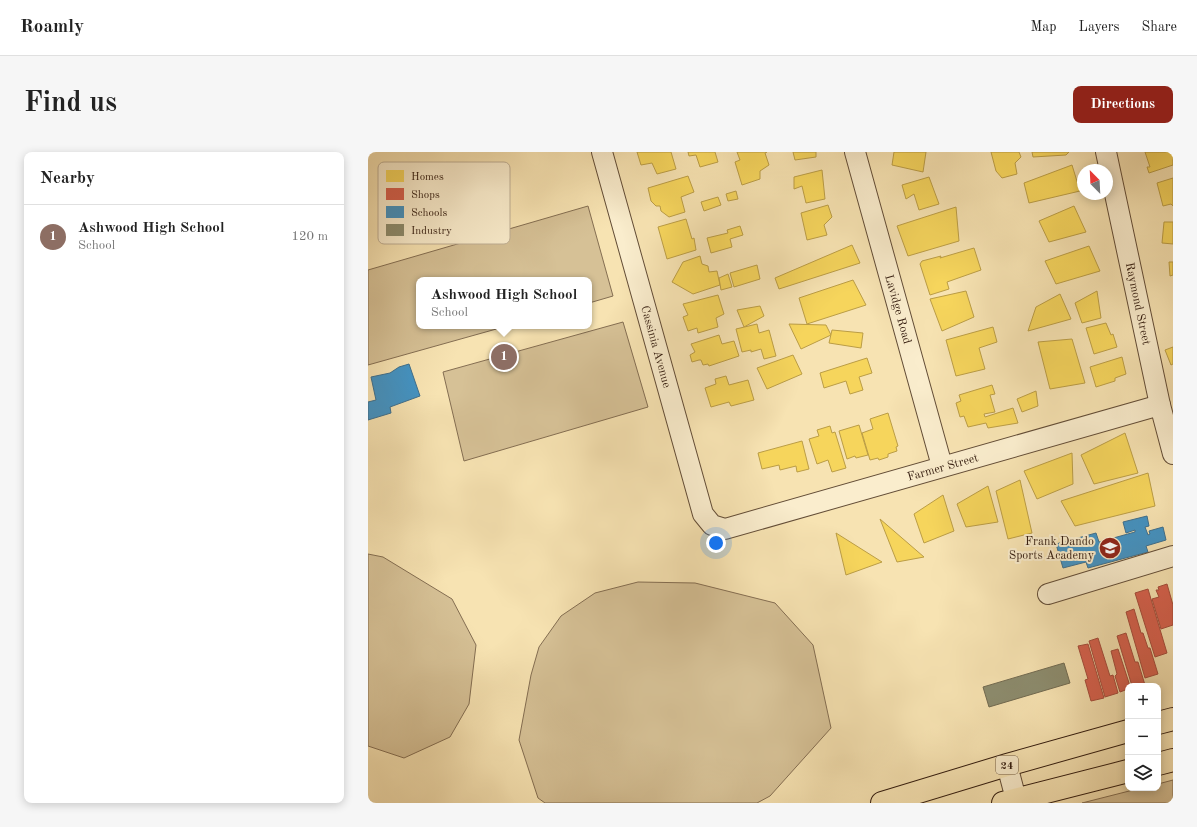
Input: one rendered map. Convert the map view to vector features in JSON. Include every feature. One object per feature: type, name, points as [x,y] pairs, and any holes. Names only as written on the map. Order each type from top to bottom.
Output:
[{"type":"main road","points":[[1161,722],[1173,719]]},
{"type":"main road","name":"24","points":[[882,803],[1007,765],[1125,732]]},
{"type":"main road","points":[[1161,763],[1173,760]]},
{"type":"main road","points":[[1012,802],[1125,772]]},
{"type":"street","name":"Cassinia Avenue","points":[[602,152],[703,514],[712,525],[725,529]]},
{"type":"street","name":"Lavidge Road","points":[[855,152],[942,466]]},
{"type":"street","name":"Raymond Street","points":[[1106,152],[1160,405],[1173,454]]},
{"type":"street","name":"Farmer Street","points":[[725,529],[1160,405]]},
{"type":"street","points":[[1048,594],[1173,556]]},
{"type":"street","points":[[1007,765],[1012,802]]},
{"type":"shaded area","points":[[588,206],[613,296],[592,302],[592,277],[416,277],[416,329],[496,329],[368,365],[368,270],[457,244],[510,244],[510,229]]},
{"type":"shaded area","points":[[623,322],[648,407],[464,461],[443,372]]},
{"type":"shaded area","points":[[368,554],[383,557],[452,599],[476,645],[469,704],[450,737],[404,758],[368,746]]},
{"type":"shaded area","points":[[638,582],[695,583],[775,603],[813,645],[831,728],[770,796],[757,803],[545,803],[538,798],[519,740],[531,675],[539,647],[561,616],[595,593]]},
{"type":"shaded area","points":[[1173,780],[1173,803],[1082,803],[1129,791],[1161,791],[1161,783]]},
{"type":"building: Homes","points":[[637,152],[671,152],[676,169],[657,174],[652,163],[641,165]]},
{"type":"building: Homes","points":[[688,152],[715,152],[718,162],[700,167],[696,155],[689,156]]},
{"type":"building: Homes","points":[[737,152],[767,152],[765,153],[769,165],[760,171],[760,179],[742,185],[735,162],[740,160]]},
{"type":"building: Homes","points":[[793,152],[816,152],[816,157],[795,160]]},
{"type":"building: Homes","points":[[894,152],[926,152],[923,172],[892,165]]},
{"type":"building: Homes","points":[[991,152],[1019,152],[1021,157],[1015,163],[1017,174],[1002,178],[996,171]]},
{"type":"building: Homes","points":[[1032,152],[1069,152],[1066,155],[1033,157]]},
{"type":"building: Homes","points":[[1145,152],[1173,152],[1173,165],[1149,173],[1147,167],[1150,167]]},
{"type":"building: Homes","points":[[1072,165],[1077,181],[1077,192],[1029,203],[1024,183]]},
{"type":"building: Homes","points":[[822,170],[825,199],[806,203],[802,186],[794,189],[794,177]]},
{"type":"building: Homes","points":[[688,176],[694,192],[681,197],[685,212],[669,217],[661,211],[660,206],[656,206],[651,201],[648,188]]},
{"type":"building: Homes","points":[[929,177],[939,204],[919,210],[914,194],[906,199],[902,185]]},
{"type":"building: Homes","points":[[1173,178],[1173,206],[1171,204],[1163,206],[1157,183]]},
{"type":"building: Homes","points":[[736,191],[738,199],[728,201],[726,194]]},
{"type":"building: Homes","points":[[718,197],[721,205],[704,211],[701,202]]},
{"type":"building: Homes","points":[[828,205],[832,217],[824,225],[827,235],[807,240],[801,213]]},
{"type":"building: Homes","points":[[1074,206],[1086,232],[1049,242],[1039,221]]},
{"type":"building: Homes","points":[[956,207],[959,241],[908,256],[897,226]]},
{"type":"building: Homes","points":[[686,219],[692,239],[694,238],[696,250],[667,259],[658,227]]},
{"type":"building: Homes","points":[[1164,222],[1173,222],[1173,244],[1162,243]]},
{"type":"building: Homes","points":[[740,226],[743,235],[730,239],[732,247],[711,253],[707,238],[728,233],[727,230]]},
{"type":"building: Homes","points":[[852,245],[860,263],[779,289],[775,278]]},
{"type":"building: Homes","points":[[1089,246],[1100,271],[1056,284],[1045,261]]},
{"type":"building: Homes","points":[[974,248],[981,270],[947,282],[949,289],[930,295],[920,264],[922,261],[941,256],[940,258]]},
{"type":"building: Homes","points":[[700,256],[702,264],[708,266],[709,272],[717,271],[720,285],[693,294],[672,282],[683,262]]},
{"type":"building: Homes","points":[[1169,262],[1173,262],[1173,275],[1170,276]]},
{"type":"building: Homes","points":[[757,265],[760,279],[734,287],[730,273]]},
{"type":"building: Homes","points":[[728,274],[732,287],[721,290],[719,278]]},
{"type":"building: Homes","points":[[853,280],[866,305],[807,324],[799,298]]},
{"type":"building: Homes","points":[[966,291],[974,317],[942,331],[930,299]]},
{"type":"building: Homes","points":[[1097,291],[1101,318],[1082,323],[1075,303]]},
{"type":"building: Homes","points":[[1060,294],[1071,319],[1028,331],[1036,307]]},
{"type":"building: Homes","points":[[718,295],[724,314],[716,318],[718,327],[698,333],[697,328],[688,331],[683,317],[688,315],[683,304]]},
{"type":"building: Homes","points":[[760,306],[764,316],[744,327],[737,310]]},
{"type":"building: Homes","points":[[1106,323],[1111,335],[1113,334],[1117,347],[1094,354],[1086,328]]},
{"type":"building: Homes","points":[[757,324],[759,333],[769,330],[776,356],[764,359],[761,349],[751,352],[751,350],[742,352],[736,329]]},
{"type":"building: Homes","points":[[789,324],[826,325],[831,335],[801,349]]},
{"type":"building: Homes","points":[[993,327],[997,342],[979,348],[985,369],[956,376],[946,340]]},
{"type":"building: Homes","points":[[832,330],[863,333],[861,348],[829,343]]},
{"type":"building: Homes","points":[[719,335],[722,344],[734,341],[739,356],[709,366],[708,364],[703,365],[701,360],[692,362],[690,355],[695,352],[691,344]]},
{"type":"building: Homes","points":[[1072,339],[1085,383],[1050,389],[1038,342]]},
{"type":"building: Homes","points":[[1173,347],[1173,364],[1171,365],[1165,350]]},
{"type":"building: Homes","points":[[793,355],[802,374],[767,389],[757,368]]},
{"type":"building: Homes","points":[[1122,357],[1126,374],[1115,378],[1115,381],[1096,387],[1090,367]]},
{"type":"building: Homes","points":[[867,358],[872,373],[859,377],[863,390],[850,394],[846,381],[824,388],[820,373]]},
{"type":"building: Homes","points":[[726,376],[729,385],[748,380],[754,400],[731,406],[729,402],[711,407],[705,388],[716,384],[715,379]]},
{"type":"building: Homes","points":[[992,385],[995,394],[990,395],[995,412],[984,414],[985,417],[1013,408],[1018,423],[988,428],[986,423],[968,427],[964,416],[960,417],[956,403],[961,401],[959,395]]},
{"type":"building: Homes","points":[[1036,391],[1038,406],[1022,412],[1017,399]]},
{"type":"building: Homes","points":[[888,413],[898,446],[896,447],[897,451],[888,454],[888,457],[879,460],[878,458],[870,460],[862,433],[873,429],[870,419]]},
{"type":"building: Homes","points":[[859,425],[868,455],[856,458],[855,456],[847,459],[839,431]]},
{"type":"building: Homes","points":[[830,426],[832,433],[835,432],[846,468],[832,472],[828,460],[817,464],[809,439],[819,436],[817,430]]},
{"type":"building: Homes","points":[[1125,433],[1138,473],[1094,484],[1081,455]]},
{"type":"building: Homes","points":[[802,441],[809,469],[797,472],[796,466],[780,470],[779,465],[762,469],[758,453]]},
{"type":"building: Homes","points":[[1072,453],[1073,484],[1037,499],[1024,471]]},
{"type":"building: Homes","points":[[1148,473],[1155,506],[1075,526],[1061,501]]},
{"type":"building: Homes","points":[[1020,480],[1032,533],[1008,539],[996,491]]},
{"type":"building: Homes","points":[[988,486],[998,522],[966,527],[957,504]]},
{"type":"building: Homes","points":[[943,495],[954,531],[924,543],[914,514]]},
{"type":"building: Homes","points":[[880,519],[924,557],[897,562]]},
{"type":"building: Homes","points":[[836,533],[882,562],[846,575]]},
{"type":"building: Shops","points":[[1167,584],[1173,605],[1173,625],[1161,629],[1152,599],[1159,597],[1156,590],[1159,590],[1158,587]]},
{"type":"building: Shops","points":[[1148,589],[1167,653],[1155,657],[1135,593]]},
{"type":"building: Shops","points":[[1134,609],[1141,633],[1143,633],[1148,648],[1150,648],[1158,674],[1145,678],[1126,612]]},
{"type":"building: Shops","points":[[1126,633],[1135,662],[1138,662],[1144,683],[1131,683],[1117,636]]},
{"type":"building: Shops","points":[[1098,638],[1110,676],[1113,675],[1118,693],[1105,697],[1089,641]]},
{"type":"building: Shops","points":[[1088,644],[1104,698],[1091,701],[1085,680],[1088,679],[1078,646]]},
{"type":"building: Shops","points":[[1118,649],[1129,683],[1125,683],[1125,690],[1120,692],[1115,676],[1117,674],[1111,651]]},
{"type":"building: Schools","points":[[409,364],[420,396],[390,407],[391,413],[368,420],[368,402],[376,400],[371,377],[390,373],[399,367]]},
{"type":"building: Schools","points":[[1147,516],[1149,526],[1145,527],[1148,535],[1150,534],[1149,531],[1163,527],[1166,540],[1146,546],[1148,552],[1088,568],[1086,562],[1063,568],[1056,544],[1096,533],[1099,542],[1135,532],[1135,530],[1126,533],[1123,522]]},
{"type":"building: Industry","points":[[1064,663],[1070,683],[989,707],[983,687]]},
{"type":"place","name":"Ashwood High School","points":[[504,357]]},
{"type":"place","name":"Frank Dando Sports Academy","points":[[1110,548]]}]
